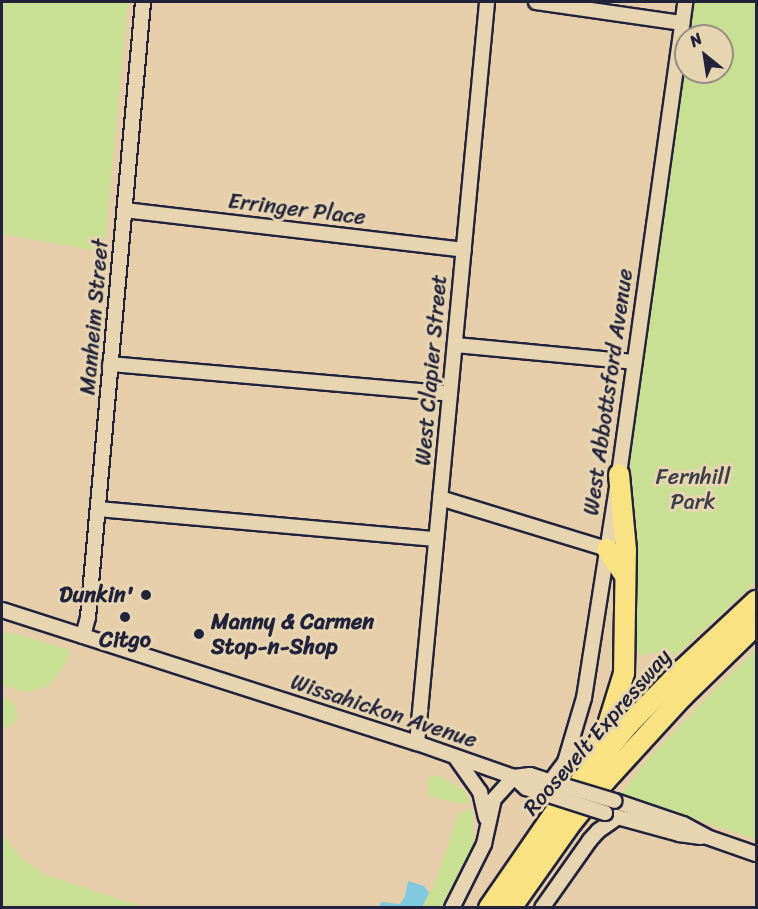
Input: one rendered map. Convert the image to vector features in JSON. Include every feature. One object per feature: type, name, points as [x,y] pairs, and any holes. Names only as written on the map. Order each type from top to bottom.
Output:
[{"type":"highway","points":[[581,782],[607,728],[623,681],[626,641],[626,577],[625,526],[619,474]]},
{"type":"highway","points":[[607,549],[626,577]]},
{"type":"highway","name":"Roosevelt Expressway","points":[[489,908],[532,843],[581,782],[656,696],[756,601]]},
{"type":"highway","name":"Roosevelt Expressway","points":[[511,908],[572,822],[606,780],[682,696],[756,625]]},
{"type":"street","name":"Manheim Street","points":[[83,636],[88,617],[143,2]]},
{"type":"street","name":"West Clapier Street","points":[[417,743],[487,2]]},
{"type":"street","points":[[536,2],[682,23]]},
{"type":"street","name":"West Abbottsford Avenue","points":[[553,787],[565,762],[582,710],[619,474],[685,2]]},
{"type":"street","name":"Erringer Place","points":[[125,210],[464,250]]},
{"type":"street","points":[[455,345],[634,362]]},
{"type":"street","points":[[111,364],[450,394]]},
{"type":"street","points":[[440,498],[607,549]]},
{"type":"street","points":[[98,509],[436,539]]},
{"type":"street","name":"Wissahickon Avenue","points":[[2,610],[417,743],[514,777],[526,788],[553,787],[615,801],[683,824],[706,837],[756,854]]},
{"type":"street","points":[[454,756],[465,768],[480,792],[487,826]]},
{"type":"street","points":[[452,908],[480,853],[494,799],[514,777]]},
{"type":"street","name":"Wissahickon Avenue","points":[[553,787],[612,815],[679,834],[706,837]]},
{"type":"street","points":[[542,908],[612,815]]},
{"type":"green space","points":[[2,2],[128,2],[104,252],[2,234]]},
{"type":"green space","name":"Fernhill Park","points":[[694,2],[756,2],[756,582],[676,655],[665,651],[643,655],[639,653],[633,638],[629,459],[682,84],[734,84],[734,24],[691,24]]},
{"type":"green space","points":[[9,632],[70,650],[65,665],[49,686],[26,692],[2,685],[2,635]]},
{"type":"green space","points":[[756,650],[756,839],[620,795],[645,762]]},
{"type":"green space","points":[[2,697],[10,700],[16,707],[17,716],[13,725],[4,728],[2,728]]},
{"type":"green space","points":[[438,775],[464,790],[470,803],[458,803],[429,796],[427,778]]},
{"type":"green space","points":[[472,808],[474,843],[441,907],[422,908],[435,883],[458,815]]},
{"type":"green space","points":[[2,834],[21,858],[46,875],[142,907],[2,907]]},
{"type":"water","points":[[408,881],[424,886],[429,893],[422,907],[379,907],[381,902],[400,904],[405,896]]},
{"type":"place","name":"Dunkin'","points":[[146,595]]},
{"type":"place","name":"Citgo","points":[[125,617]]},
{"type":"place","name":"Manny & Carmen Stop-n-Shop","points":[[199,634]]}]
